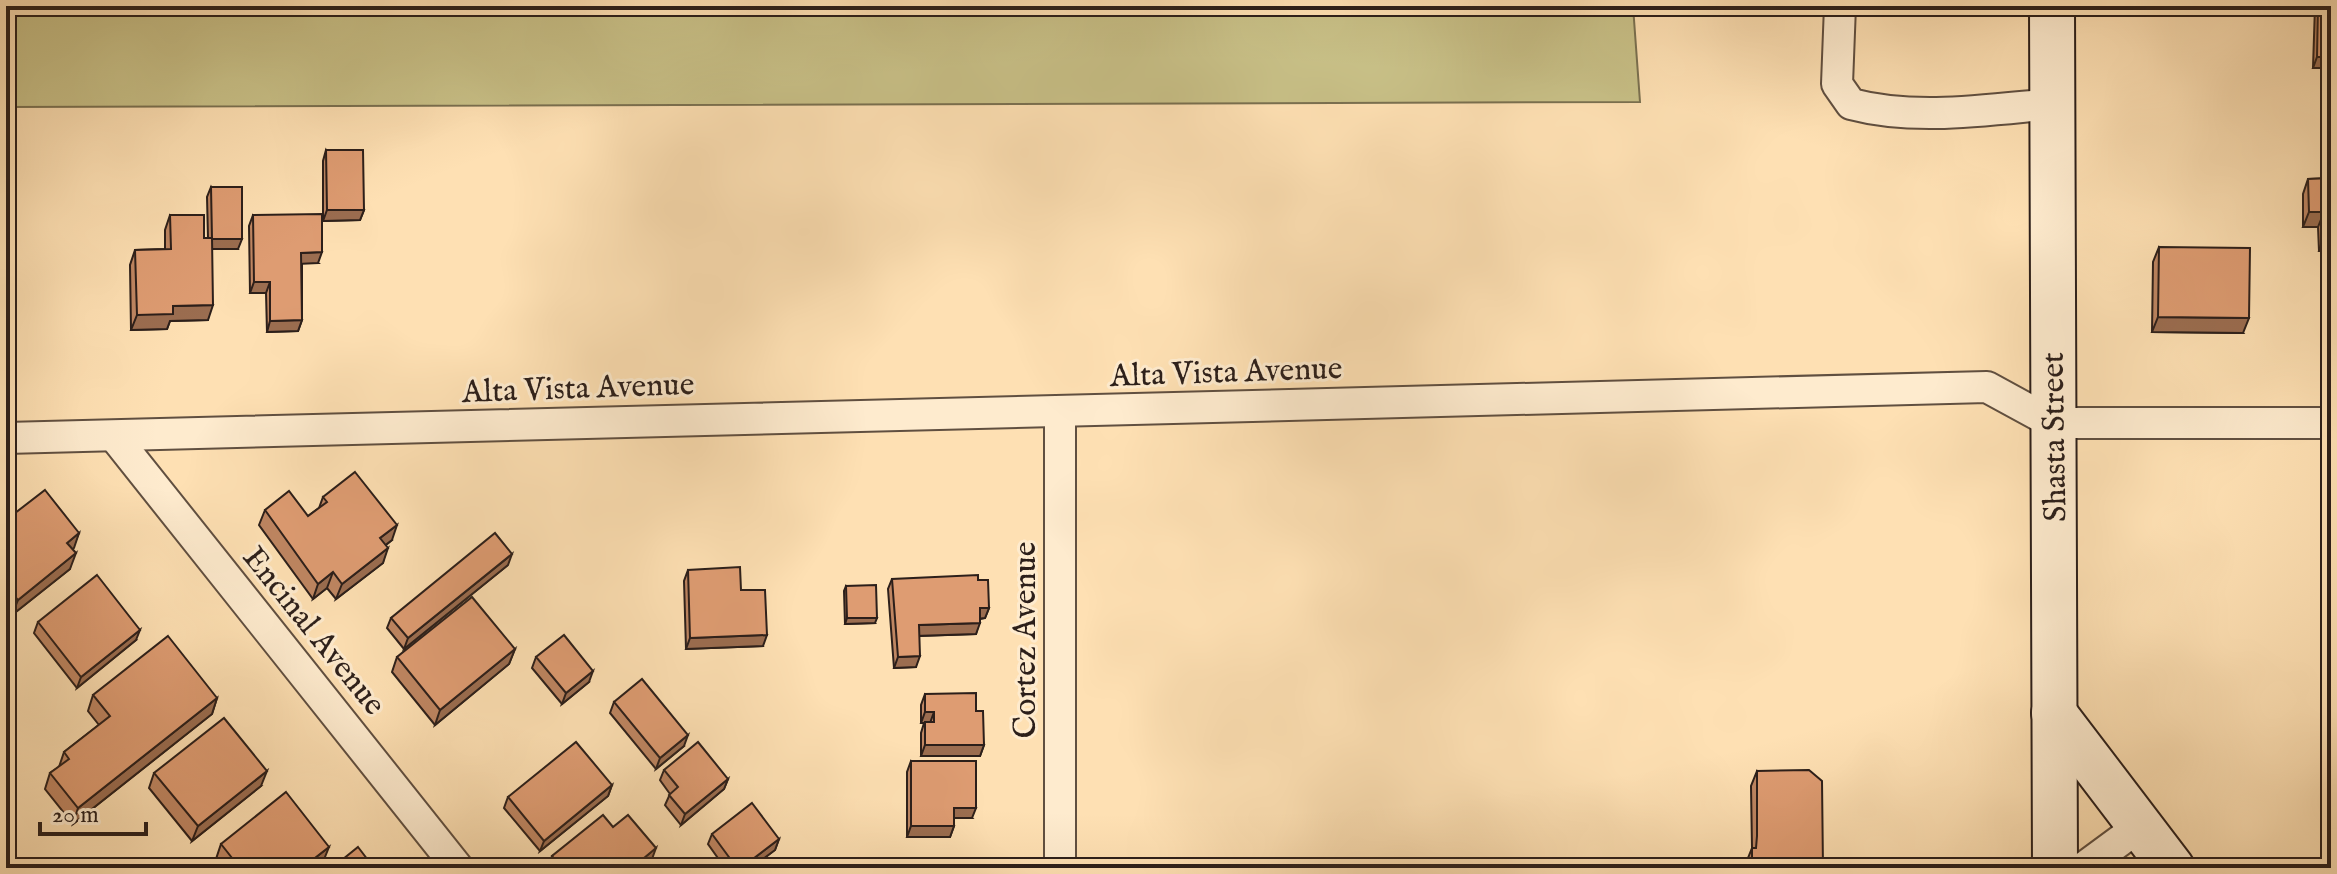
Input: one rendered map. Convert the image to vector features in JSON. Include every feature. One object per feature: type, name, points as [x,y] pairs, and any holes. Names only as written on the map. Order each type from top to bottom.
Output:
[{"type":"street","points":[[1840,6],[1837,84],[1851,104],[1880,112],[1967,112],[2052,104]]},
{"type":"street","name":"Shasta Street","points":[[2052,6],[2055,868]]},
{"type":"street","name":"Alta Vista Avenue","points":[[6,438],[1987,387],[2053,423],[2331,423]]},
{"type":"street","name":"Cortez Avenue","points":[[1060,411],[1060,868]]},
{"type":"street","name":"Encinal Avenue","points":[[114,436],[458,868]]},
{"type":"street","points":[[2054,713],[2172,868]]},
{"type":"street","points":[[2083,868],[2140,826]]},
{"type":"shaded area","points":[[6,6],[1633,6],[1640,102],[6,107]]},
{"type":"building","points":[[2318,6],[2331,6],[2331,57],[2317,57]]},
{"type":"building","points":[[326,150],[363,150],[364,210],[327,210]]},
{"type":"building","points":[[2331,178],[2331,235],[2324,235],[2324,212],[2309,212],[2308,179]]},
{"type":"building","points":[[211,187],[242,187],[242,239],[212,239]]},
{"type":"building","points":[[322,214],[322,252],[301,253],[302,320],[270,321],[270,282],[254,282],[253,215]]},
{"type":"building","points":[[170,215],[204,215],[204,238],[212,238],[213,305],[173,306],[173,314],[137,315],[135,250],[171,249]]},
{"type":"building","points":[[2159,247],[2250,248],[2249,318],[2158,317]]},
{"type":"building","points":[[355,472],[397,525],[380,538],[388,548],[342,584],[333,572],[318,584],[265,510],[289,491],[308,516],[327,502],[323,497]]},
{"type":"building","points":[[45,490],[79,533],[67,543],[76,553],[18,600],[6,585],[6,520]]},
{"type":"building","points":[[495,533],[512,554],[408,638],[391,618]]},
{"type":"building","points":[[740,567],[741,590],[765,590],[767,635],[690,638],[688,570]]},
{"type":"building","points":[[97,575],[140,630],[81,677],[38,622]]},
{"type":"building","points":[[978,575],[978,580],[988,580],[989,608],[980,608],[980,623],[919,625],[920,656],[898,657],[892,579]]},
{"type":"building","points":[[876,585],[877,618],[847,618],[846,586]]},
{"type":"building","points":[[472,597],[515,649],[440,710],[397,657]]},
{"type":"building","points":[[564,635],[593,671],[566,693],[536,657]]},
{"type":"building","points":[[168,636],[217,698],[78,808],[50,773],[69,759],[64,752],[110,716],[93,695]]},
{"type":"building","points":[[642,679],[688,735],[660,758],[614,702]]},
{"type":"building","points":[[976,693],[976,711],[983,711],[984,745],[925,745],[925,722],[934,722],[934,712],[925,712],[925,694]]},
{"type":"building","points":[[224,718],[267,771],[198,826],[154,773]]},
{"type":"building","points":[[576,742],[612,785],[544,841],[508,797]]},
{"type":"building","points":[[698,742],[728,779],[685,814],[669,795],[678,787],[664,770]]},
{"type":"building","points":[[911,761],[976,761],[976,808],[954,808],[954,826],[911,826]]},
{"type":"building","points":[[1809,770],[1822,781],[1823,868],[1756,868],[1752,865],[1752,848],[1756,848],[1757,836],[1757,771]]},
{"type":"building","points":[[286,792],[329,847],[302,868],[240,868],[221,844]]},
{"type":"building","points":[[752,803],[779,839],[737,868],[712,834]]},
{"type":"building","points":[[603,815],[613,827],[628,815],[656,848],[632,868],[562,868],[552,856]]},
{"type":"building","points":[[358,847],[374,868],[332,868]]}]
